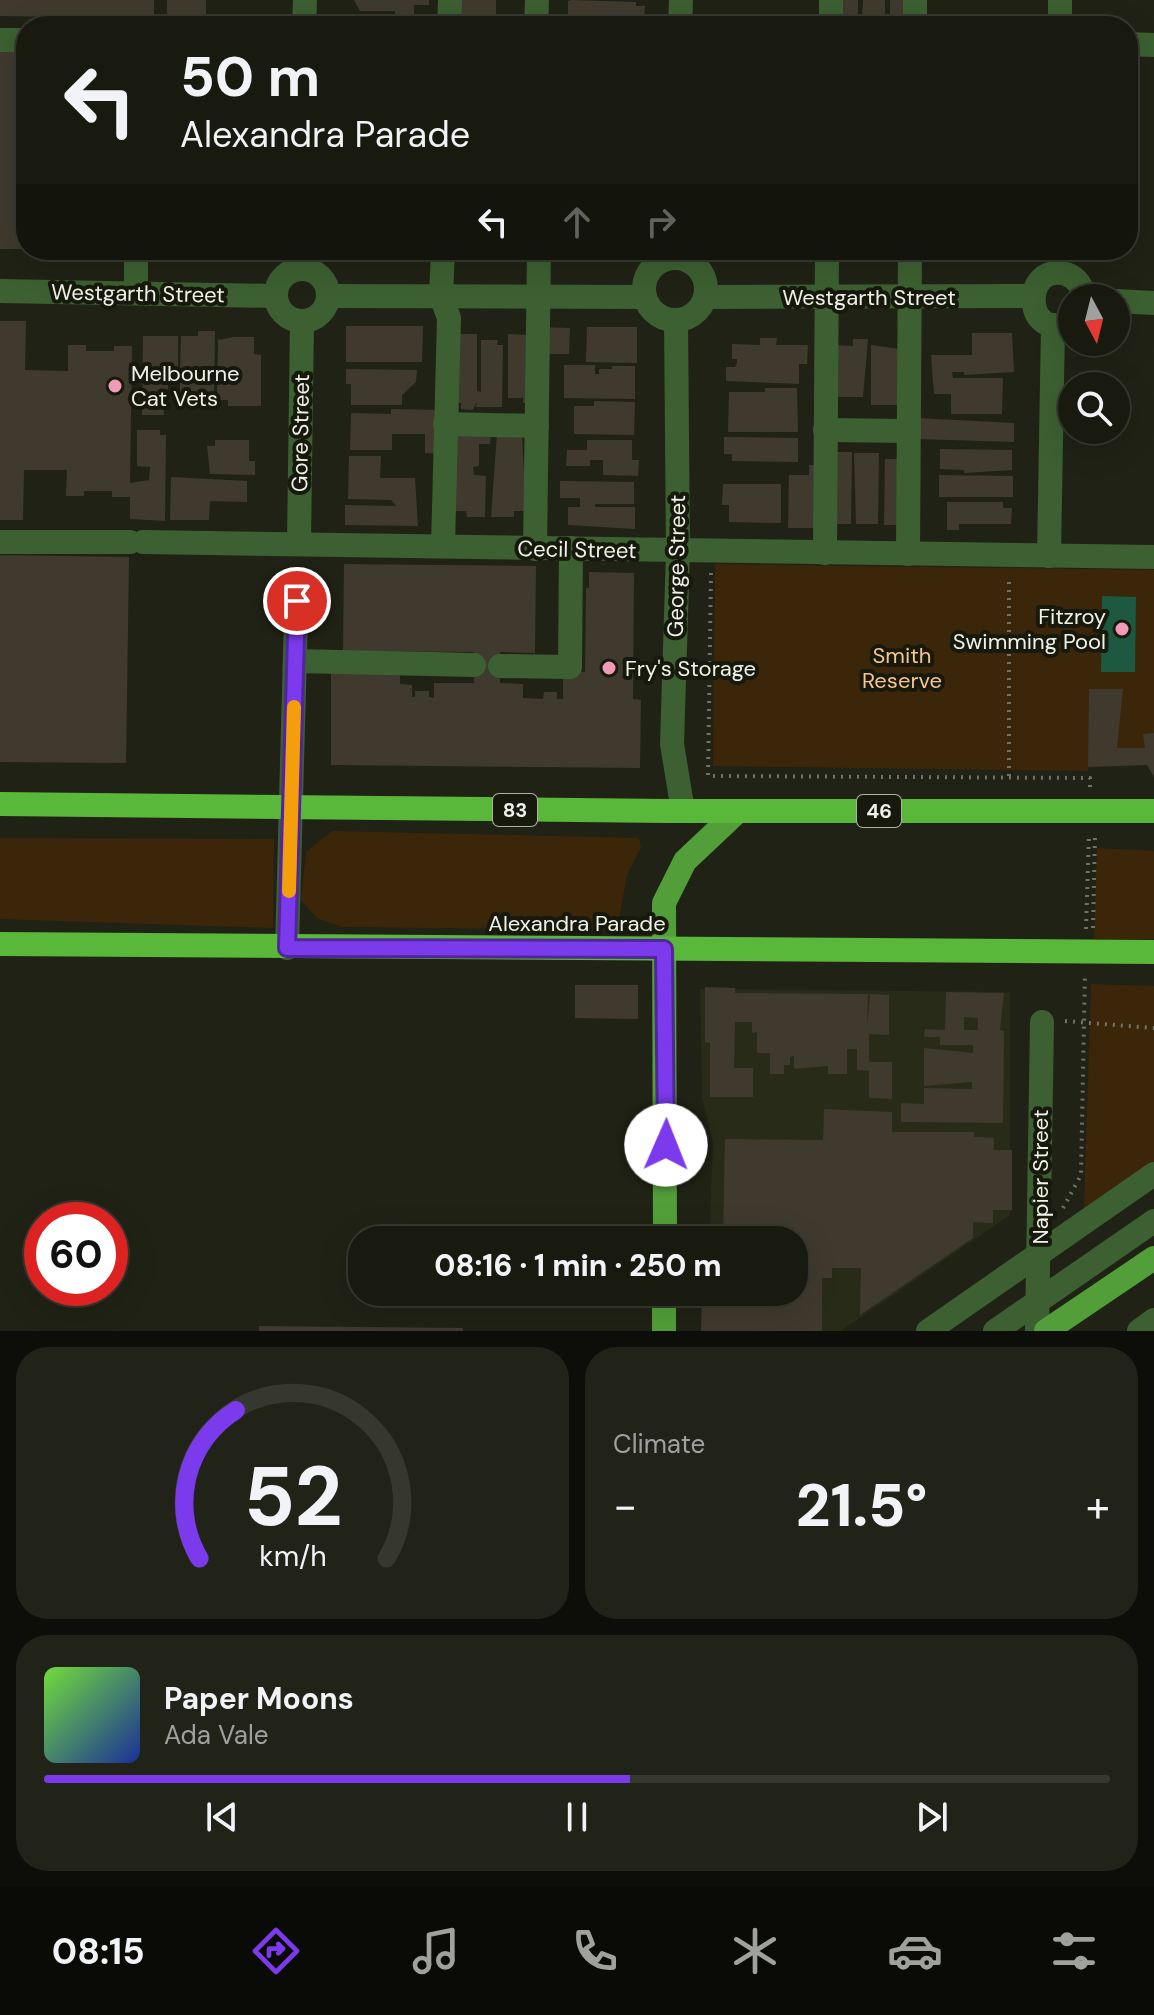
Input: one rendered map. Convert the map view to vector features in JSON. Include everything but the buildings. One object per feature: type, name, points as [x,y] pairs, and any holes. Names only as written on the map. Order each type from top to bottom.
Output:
[{"type":"highway","name":"83","points":[[0,804],[737,812]]},
{"type":"highway","name":"46","points":[[737,812],[1154,811]]},
{"type":"highway","name":"Alexandra Parade","points":[[0,944],[1154,952]]},
{"type":"main road","points":[[665,1226],[664,903],[673,880],[695,849],[737,812]]},
{"type":"main road","points":[[1046,1331],[1154,1258]]},
{"type":"main road","points":[[664,1306],[664,1331]]},
{"type":"street","points":[[136,260],[136,293]]},
{"type":"street","points":[[302,260],[318,274],[328,296],[323,311],[302,322],[287,317],[276,296],[286,274],[302,260]]},
{"type":"street","points":[[443,260],[441,296],[449,318],[443,546]]},
{"type":"street","points":[[535,549],[539,260]]},
{"type":"street","points":[[664,260],[651,269],[646,277],[645,297],[656,313],[676,320],[697,310],[707,288],[701,271],[687,260]]},
{"type":"street","points":[[825,553],[827,260]]},
{"type":"street","points":[[908,554],[910,260]]},
{"type":"street","points":[[1058,322],[1039,318],[1032,296],[1039,282],[1056,262],[1062,273],[1079,284]]},
{"type":"street","name":"Westgarth Street","points":[[0,291],[276,296]]},
{"type":"street","points":[[328,296],[645,297]]},
{"type":"street","name":"Westgarth Street","points":[[705,297],[1032,296]]},
{"type":"street","points":[[1130,302],[1154,303]]},
{"type":"street","name":"George Street","points":[[676,320],[678,551],[672,744],[683,811]]},
{"type":"street","name":"Gore Street","points":[[299,544],[302,322]]},
{"type":"street","points":[[1049,556],[1060,356]]},
{"type":"street","points":[[445,424],[537,426]]},
{"type":"street","points":[[825,430],[909,431]]},
{"type":"street","name":"Cecil Street","points":[[0,542],[1154,557]]},
{"type":"street","points":[[500,666],[570,667],[571,548]]},
{"type":"street","points":[[287,948],[297,579]]},
{"type":"street","points":[[296,661],[474,665]]},
{"type":"street","name":"Napier Street","points":[[1037,1331],[1042,1022]]},
{"type":"street","points":[[928,1331],[1154,1174]]},
{"type":"street","points":[[995,1331],[1154,1221]]},
{"type":"street","points":[[1139,1331],[1154,1320]]},
{"type":"path","points":[[711,551],[708,776],[1090,778]]},
{"type":"path","points":[[1009,569],[1009,777]]},
{"type":"path","points":[[1086,931],[1092,834],[1093,931]]},
{"type":"path","points":[[1081,1175],[1084,981]]},
{"type":"path","points":[[1083,1020],[1154,1028]]},
{"type":"shaded area","points":[[1102,596],[1136,597],[1135,672],[1101,672]]},
{"type":"shaded area","points":[[700,989],[1010,992],[1010,1215],[841,1331],[705,1331],[762,1306],[808,1306],[808,1226],[710,1226],[713,1143],[702,1098]]},
{"type":"green space","name":"Smith Reserve","points":[[715,564],[1154,570],[1154,765],[1089,764],[1088,771],[713,766]]},
{"type":"green space","points":[[332,831],[639,838],[641,847],[627,875],[617,930],[341,927],[317,918],[301,900],[306,852]]},
{"type":"green space","points":[[0,838],[274,839],[273,928],[0,919]]},
{"type":"green space","points":[[1097,848],[1154,851],[1154,939],[1094,939]]},
{"type":"green space","points":[[1091,984],[1154,986],[1154,1163],[1084,1209]]},
{"type":"slow traffic","points":[[289,891],[294,707]]},
{"type":"place","name":"Melbourne Cat Vets","points":[[115,386]]},
{"type":"place","name":"Fitzroy Swimming Pool","points":[[1122,629]]},
{"type":"place","name":"Fry's Storage","points":[[609,668]]},
{"type":"route","points":[[297,601],[287,948],[664,949],[666,1145]]}]
